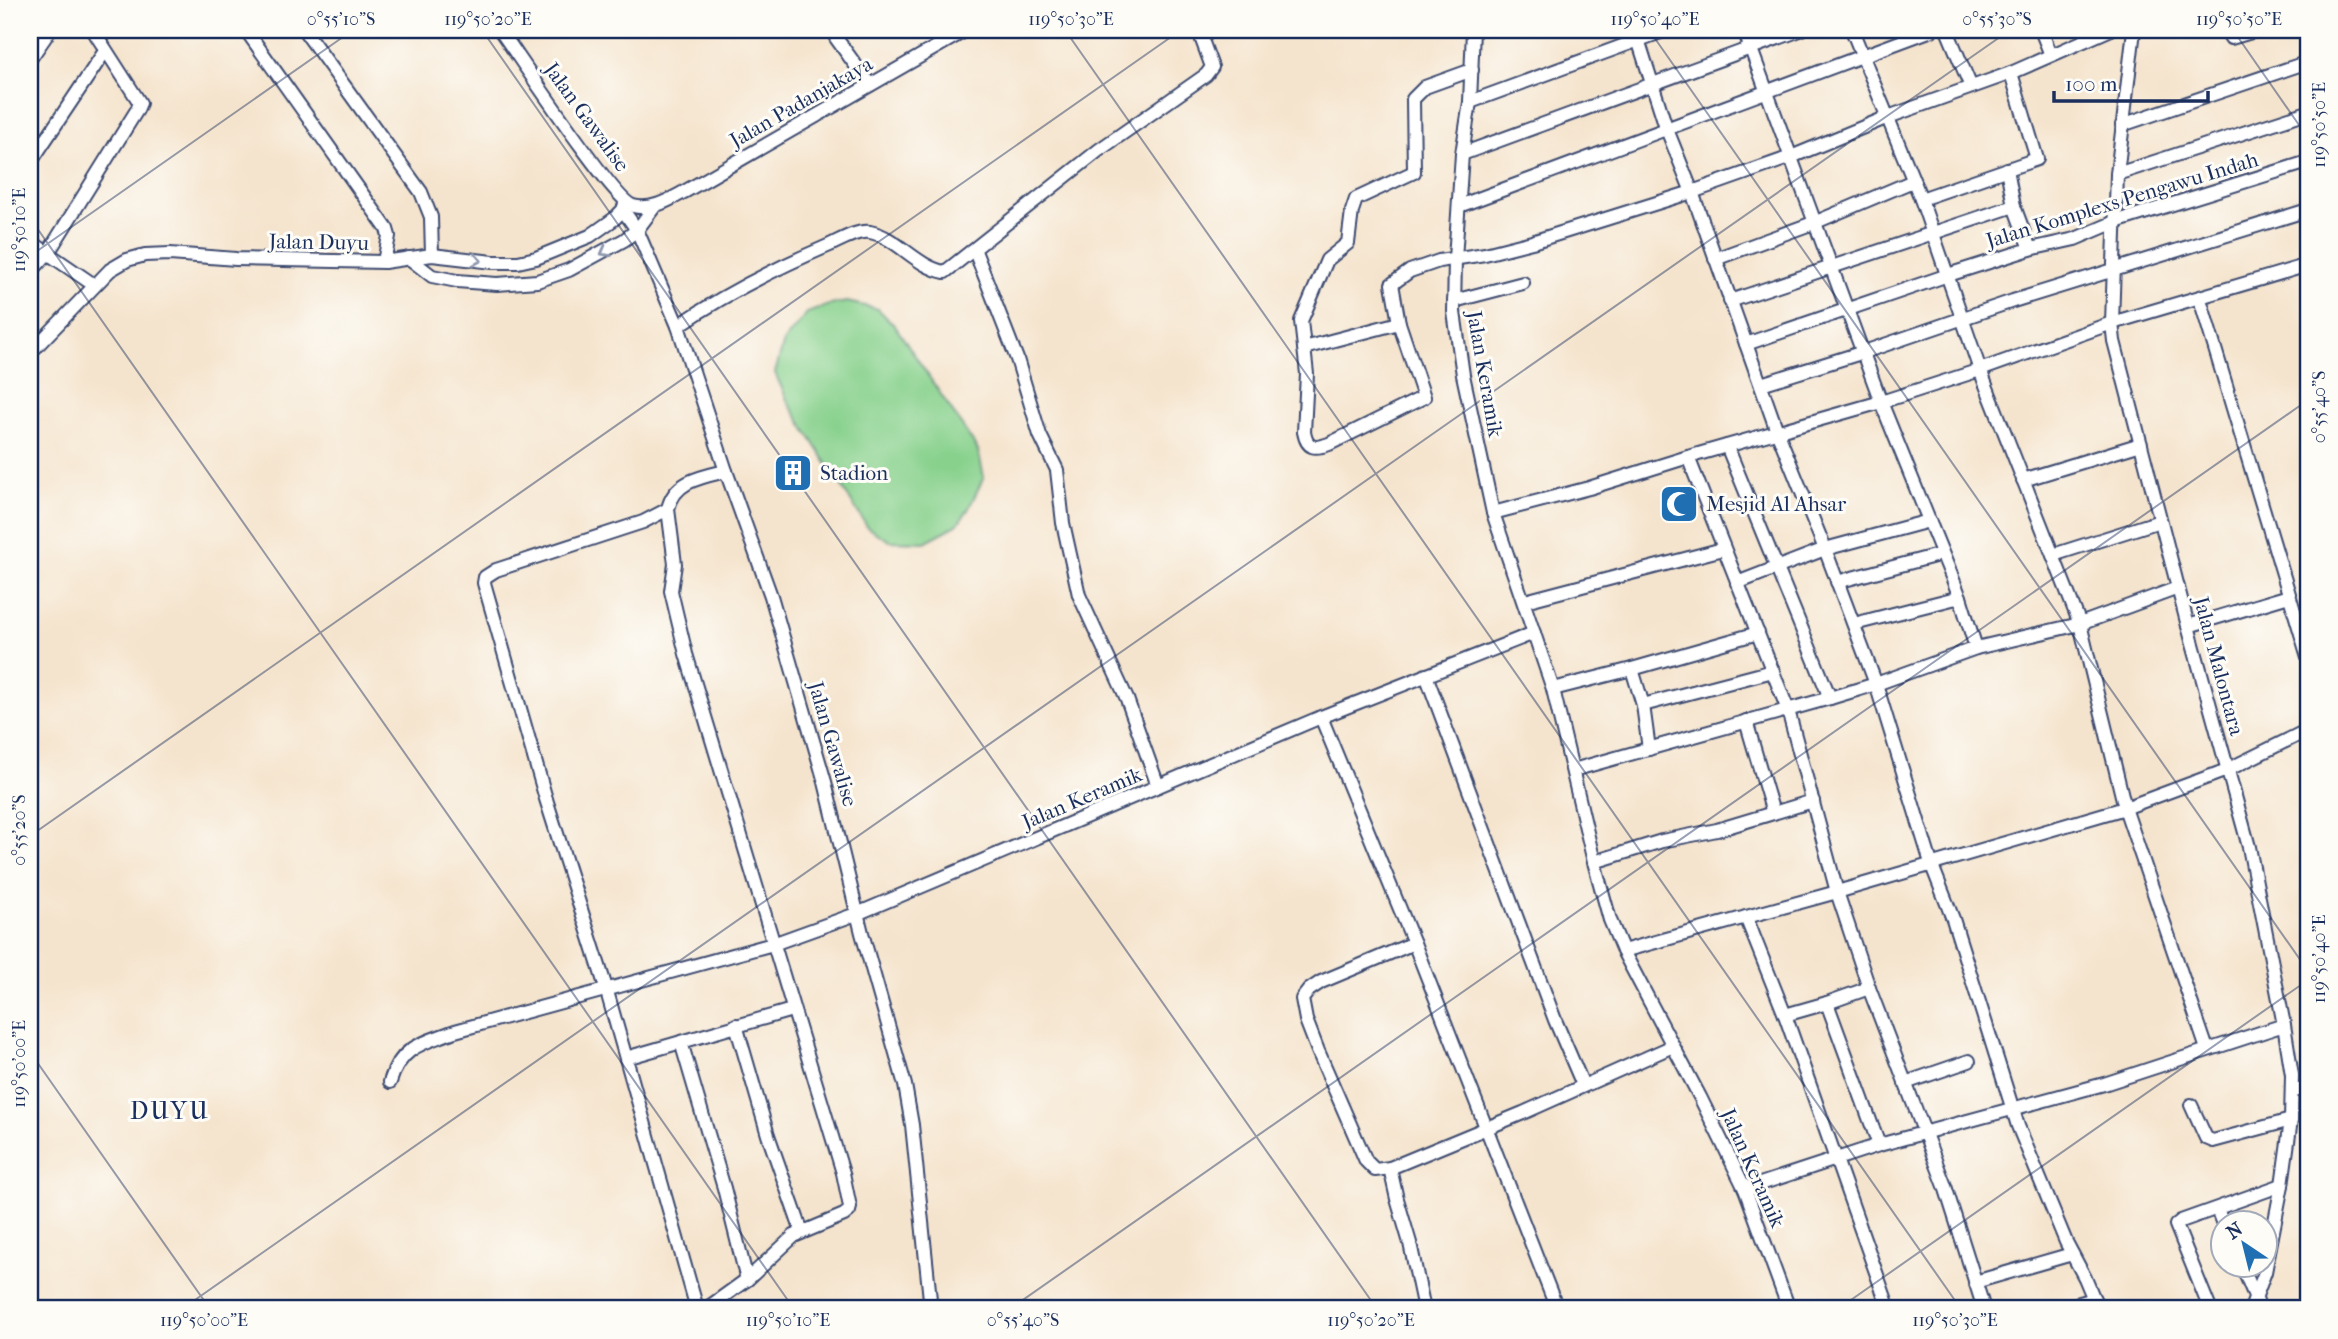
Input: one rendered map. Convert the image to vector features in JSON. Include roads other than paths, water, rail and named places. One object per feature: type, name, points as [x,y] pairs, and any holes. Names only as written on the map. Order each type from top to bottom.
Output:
[{"type":"street","points":[[30,59],[50,30]]},
{"type":"street","points":[[30,273],[48,253],[140,103],[93,30]]},
{"type":"street","points":[[246,30],[387,229],[389,236],[384,262]]},
{"type":"street","points":[[304,30],[421,192],[431,217],[432,255]]},
{"type":"street","name":"Jalan Gawalise","points":[[499,30],[624,206],[637,230],[678,326],[771,596],[825,782],[862,933],[905,1085],[912,1125],[931,1309]]},
{"type":"street","points":[[834,30],[836,38],[870,85]]},
{"type":"street","name":"Jalan Padanjakaya","points":[[654,206],[684,192],[966,30]]},
{"type":"street","points":[[678,326],[724,295],[861,232],[878,234],[926,266],[943,272],[951,268],[1099,150],[1206,75],[1212,67],[1202,40],[1209,30]]},
{"type":"street","name":"Jalan Keramik","points":[[1473,30],[1470,102],[1462,154],[1454,301],[1457,344],[1493,513],[1553,689],[1604,902],[1623,951],[1745,1189],[1789,1309]]},
{"type":"street","points":[[1470,102],[1637,35],[1666,30]]},
{"type":"street","points":[[1744,30],[1881,402],[1960,597],[1976,648]]},
{"type":"street","points":[[1462,154],[1800,30]]},
{"type":"street","points":[[1852,30],[1921,199],[1980,370],[2080,624],[2125,808],[2207,1049]]},
{"type":"street","points":[[1459,206],[1932,30]]},
{"type":"street","points":[[1949,30],[1971,87]]},
{"type":"street","points":[[2041,30],[2051,55]]},
{"type":"street","points":[[1472,70],[1425,86],[1413,99],[1414,172],[1360,196],[1354,202],[1348,243],[1327,260],[1303,314],[1301,328],[1307,374],[1304,432],[1307,443],[1318,448],[1424,397],[1399,323],[1392,284],[1410,271],[1439,261],[1532,242],[1692,192],[2011,73],[2109,30]]},
{"type":"street","name":"Jalan Malontara","points":[[2134,30],[2117,174],[2112,323],[2117,357],[2257,884],[2284,1025],[2292,1090],[2291,1121],[2282,1185],[2265,1272],[2255,1306]]},
{"type":"street","points":[[2226,30],[2231,38],[2258,30]]},
{"type":"street","points":[[1637,35],[1666,127],[1692,192],[1777,431],[1876,684],[2012,1110],[2059,1226],[2096,1304],[2059,1309]]},
{"type":"street","points":[[30,163],[105,51]]},
{"type":"street","points":[[2122,125],[2308,62]]},
{"type":"street","points":[[1921,199],[2037,159],[2011,73]]},
{"type":"street","name":"Jalan Komplexs Pengawu Indah","points":[[2117,174],[2308,112]]},
{"type":"street","name":"Jalan Komplexs Pengawu Indah","points":[[1746,344],[1948,275],[2030,249],[2075,239],[2115,222],[2308,162]]},
{"type":"street","points":[[2007,169],[2014,206],[2030,249]]},
{"type":"street","points":[[1715,259],[1816,222],[1913,181]]},
{"type":"street","name":"Jalan Duyu","points":[[30,353],[110,270],[127,260],[145,255],[384,262],[432,255],[493,262],[531,260],[590,236],[603,228],[624,206]]},
{"type":"street","name":"Jalan Gawalise","points":[[624,206],[654,206]]},
{"type":"street","points":[[409,258],[432,276],[457,281],[497,284],[529,282],[569,270],[611,248],[637,230],[654,206]]},
{"type":"street","points":[[1730,301],[2014,206]]},
{"type":"street","points":[[1761,384],[2004,304],[2308,210]]},
{"type":"street","points":[[30,242],[94,285]]},
{"type":"street","points":[[975,251],[1017,359],[1040,435],[1057,470],[1063,523],[1079,595],[1127,699],[1158,786]]},
{"type":"street","points":[[1493,513],[1589,488],[1881,402],[2112,323],[2308,265]]},
{"type":"street","points":[[1454,301],[1523,283]]},
{"type":"street","points":[[2200,299],[2308,657]]},
{"type":"street","points":[[1304,348],[1399,323]]},
{"type":"street","points":[[2023,480],[2141,444]]},
{"type":"street","points":[[1727,446],[1830,698]]},
{"type":"street","points":[[1688,457],[1788,710],[1837,892],[1869,988],[1945,1186],[1984,1309]]},
{"type":"street","points":[[706,1309],[747,1280],[794,1236],[844,1215],[850,1207],[846,1184],[686,654],[671,591],[676,564],[668,509],[673,496],[685,483],[726,471]]},
{"type":"street","points":[[668,509],[643,522],[496,570],[484,579],[486,594],[546,799],[606,989],[696,1305],[700,1309]]},
{"type":"street","points":[[1737,583],[1825,549],[1928,521]]},
{"type":"street","points":[[2053,555],[2160,521]]},
{"type":"street","points":[[1525,601],[1723,549]]},
{"type":"street","points":[[1838,582],[1942,554]]},
{"type":"street","points":[[1573,769],[1830,698],[1976,648],[2080,624],[2178,588]]},
{"type":"street","points":[[2188,626],[2289,596]]},
{"type":"street","points":[[1854,624],[1960,597]]},
{"type":"street","name":"Jalan Keramik","points":[[390,1082],[399,1060],[419,1045],[455,1031],[773,944],[859,913],[1321,717],[1534,632]]},
{"type":"street","points":[[1553,689],[1758,633]]},
{"type":"street","points":[[1632,669],[1643,705],[1649,749]]},
{"type":"street","points":[[1643,705],[1773,671]]},
{"type":"street","points":[[1426,675],[1555,1020],[1583,1085]]},
{"type":"street","points":[[1321,717],[1414,943],[1557,1309]]},
{"type":"street","points":[[1746,721],[1773,813]]},
{"type":"street","points":[[1623,951],[2125,808],[2227,770],[2308,730]]},
{"type":"street","points":[[1594,862],[1662,841],[1717,830],[1813,801]]},
{"type":"street","points":[[1746,917],[1785,1014],[1889,1309]]},
{"type":"street","points":[[1414,943],[1321,982],[1308,990],[1302,999],[1306,1020],[1366,1161],[1375,1170],[1390,1168],[1486,1128],[1672,1046]]},
{"type":"street","points":[[1785,1014],[1869,988]]},
{"type":"street","points":[[1827,1003],[1879,1145]]},
{"type":"street","points":[[626,1058],[792,1010]]},
{"type":"street","points":[[736,1025],[768,1135],[802,1232]]},
{"type":"street","points":[[1745,1189],[1879,1145],[2012,1110],[2172,1063],[2284,1025]]},
{"type":"street","points":[[681,1042],[724,1188],[747,1280]]},
{"type":"street","points":[[1905,1083],[1969,1061]]},
{"type":"street","points":[[2292,1090],[2308,1090]]},
{"type":"street","points":[[2191,1105],[2206,1138],[2213,1141],[2291,1121]]},
{"type":"street","points":[[1390,1168],[1424,1309]]},
{"type":"street","points":[[2210,1309],[2175,1225],[2282,1185]]},
{"type":"street","points":[[1975,1282],[2072,1254]]},
{"type":"street","points":[[2247,1280],[2255,1306]]},
{"type":"place","name":"Stadion","points":[[793,473]]},
{"type":"place","name":"Mesjid Al Ahsar","points":[[1679,504]]},
{"type":"district","name":"DUYU","points":[[170,1111]]}]
